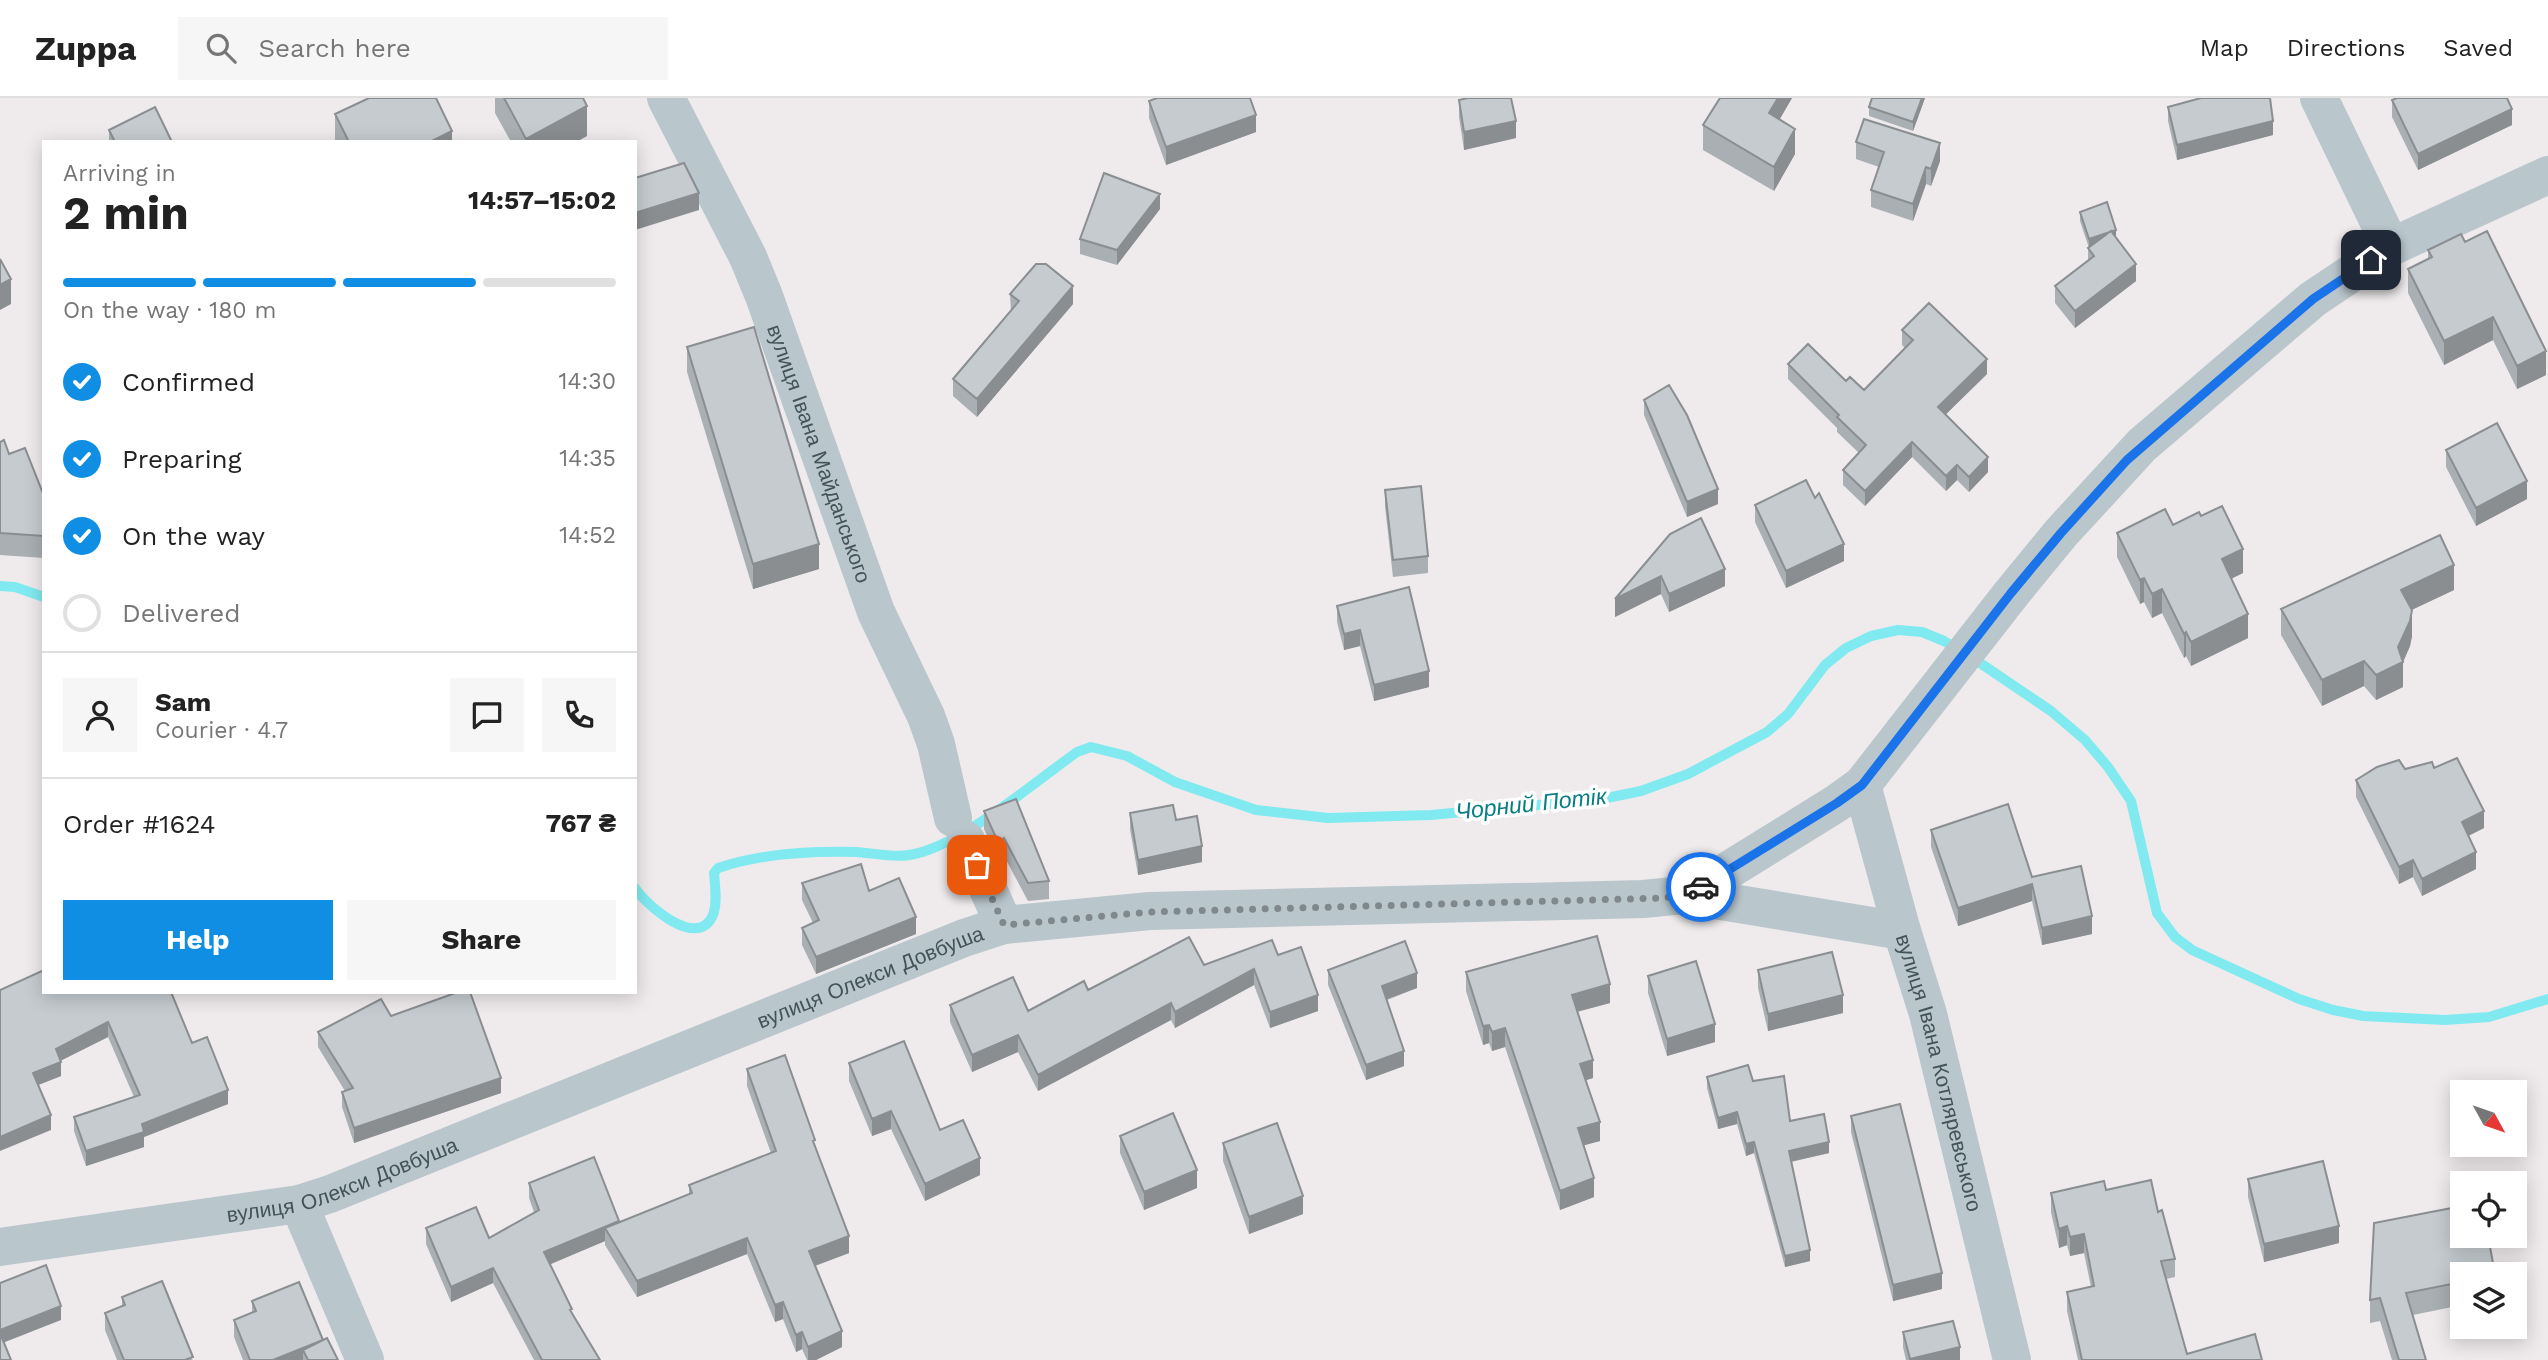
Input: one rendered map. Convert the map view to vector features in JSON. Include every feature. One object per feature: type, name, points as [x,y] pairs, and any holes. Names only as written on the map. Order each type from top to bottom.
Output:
[{"type":"street","name":"вулиця Івана Майданського","points":[[666,98],[759,283],[876,612],[926,716],[959,829],[1004,925]]},
{"type":"street","points":[[2319,98],[2391,247]]},
{"type":"street","name":"вулиця Олекси Довбуша","points":[[0,1247],[299,1204],[330,1194],[964,938],[1004,925],[1150,912],[1616,900],[1684,895],[1721,876],[1862,785],[2061,533],[2142,445],[2313,299],[2391,247],[2548,175]]},
{"type":"street","name":"вулиця Івана Котляревського","points":[[1862,785],[1928,1014],[2012,1360]]},
{"type":"street","points":[[1684,895],[1902,931]]},
{"type":"street","points":[[299,1204],[365,1360]]},
{"type":"building","points":[[369,98],[436,98],[452,131],[434,140],[348,140],[335,114]]},
{"type":"building","points":[[504,98],[583,98],[587,106],[526,139]]},
{"type":"building","points":[[1157,98],[1250,98],[1256,115],[1166,147],[1149,101]]},
{"type":"building","points":[[1511,98],[1516,121],[1464,132],[1459,100]]},
{"type":"building","points":[[1720,98],[1778,98],[1769,113],[1795,129],[1774,167],[1703,125]]},
{"type":"building","points":[[1872,98],[1922,98],[1913,122],[1869,107]]},
{"type":"building","points":[[2201,98],[2270,98],[2273,121],[2177,145],[2168,107]]},
{"type":"building","points":[[2507,98],[2512,109],[2418,154],[2392,100]]},
{"type":"building","points":[[155,107],[171,140],[114,140],[109,130]]},
{"type":"building","points":[[1864,119],[1940,143],[1931,169],[1926,167],[1913,204],[1871,190],[1884,152],[1856,142]]},
{"type":"building","points":[[684,163],[699,193],[637,212],[637,177]]},
{"type":"building","points":[[1104,173],[1160,194],[1117,250],[1080,239]]},
{"type":"building","points":[[2107,202],[2116,230],[2089,239],[2080,212]]},
{"type":"building","points":[[2111,231],[2136,264],[2075,311],[2055,286],[2094,256],[2088,248]]},
{"type":"building","points":[[2487,231],[2546,351],[2517,366],[2493,317],[2444,341],[2408,269],[2432,257],[2428,250],[2461,234],[2465,242]]},
{"type":"building","points":[[0,259],[11,279],[0,285]]},
{"type":"building","points":[[1036,264],[1046,264],[1073,286],[977,399],[953,379],[1019,301],[1010,294]]},
{"type":"building","points":[[1929,303],[1987,359],[1938,407],[1988,457],[1969,477],[1957,465],[1946,476],[1912,442],[1865,491],[1843,470],[1866,445],[1788,364],[1808,344],[1846,381],[1850,377],[1864,390],[1913,340],[1902,330]]},
{"type":"building","points":[[754,327],[819,544],[753,564],[687,347]]},
{"type":"building","points":[[1669,385],[1687,415],[1718,489],[1687,502],[1644,400]]},
{"type":"building","points":[[2497,423],[2527,481],[2476,508],[2446,450]]},
{"type":"building","points":[[4,440],[9,454],[25,448],[42,491],[42,536],[0,533],[0,442]]},
{"type":"building","points":[[1806,480],[1815,498],[1819,493],[1844,544],[1786,571],[1755,505]]},
{"type":"building","points":[[1421,486],[1428,556],[1393,560],[1385,490]]},
{"type":"building","points":[[2222,506],[2243,549],[2222,559],[2248,614],[2191,642],[2186,632],[2184,634],[2162,589],[2152,594],[2144,578],[2140,580],[2117,533],[2165,509],[2173,525],[2199,512],[2201,516]]},
{"type":"building","points":[[1701,518],[1725,569],[1669,594],[1661,576],[1615,599],[1670,534]]},
{"type":"building","points":[[2440,535],[2454,565],[2401,590],[2412,610],[2398,647],[2403,662],[2376,675],[2364,661],[2322,680],[2281,609]]},
{"type":"building","points":[[1409,587],[1429,671],[1374,685],[1360,630],[1344,634],[1337,606]]},
{"type":"building","points":[[2457,758],[2484,811],[2462,822],[2476,852],[2422,879],[2413,860],[2399,867],[2356,780],[2377,767],[2399,760],[2405,769],[2432,762],[2434,768]]},
{"type":"building","points":[[1016,799],[1049,881],[1028,883],[1004,838],[998,842],[984,811]]},
{"type":"building","points":[[2008,804],[2032,877],[2081,866],[2092,916],[2042,928],[2032,884],[1958,908],[1931,830]]},
{"type":"building","points":[[1173,805],[1176,820],[1197,816],[1202,846],[1138,860],[1130,813]]},
{"type":"building","points":[[861,864],[869,891],[899,878],[916,917],[816,957],[802,928],[819,920],[802,883]]},
{"type":"building","points":[[1597,936],[1610,984],[1572,995],[1593,1060],[1580,1064],[1600,1122],[1578,1128],[1594,1178],[1560,1191],[1505,1028],[1492,1032],[1489,1025],[1483,1026],[1466,972]]},
{"type":"building","points":[[1189,937],[1204,965],[1272,940],[1278,955],[1301,947],[1318,995],[1270,1012],[1254,969],[1175,1012],[1171,1003],[1038,1075],[1018,1035],[972,1055],[950,1005],[1013,977],[1028,1011],[1084,981],[1088,990]]},
{"type":"building","points":[[1405,941],[1417,973],[1382,986],[1404,1051],[1366,1065],[1328,970]]},
{"type":"building","points":[[1832,952],[1843,995],[1768,1014],[1758,970]]},
{"type":"building","points":[[1696,961],[1715,1024],[1667,1039],[1648,976]]},
{"type":"building","points":[[42,971],[42,994],[172,994],[192,1043],[207,1037],[228,1090],[142,1124],[144,1132],[86,1151],[74,1117],[140,1095],[108,1022],[56,1049],[61,1062],[33,1073],[51,1115],[0,1137],[0,990]]},
{"type":"building","points":[[452,994],[471,994],[501,1078],[354,1128],[342,1092],[353,1088],[318,1032],[381,999],[391,1016]]},
{"type":"building","points":[[904,1041],[940,1130],[963,1120],[980,1158],[925,1184],[891,1111],[872,1119],[849,1063]]},
{"type":"building","points":[[785,1055],[815,1140],[813,1141],[849,1236],[809,1251],[842,1331],[808,1347],[802,1332],[796,1335],[783,1302],[775,1305],[747,1238],[637,1281],[605,1228],[692,1193],[689,1185],[776,1151],[747,1069]]},
{"type":"building","points":[[1748,1065],[1753,1081],[1784,1076],[1790,1121],[1824,1114],[1829,1142],[1789,1151],[1810,1250],[1785,1256],[1754,1142],[1746,1144],[1737,1112],[1718,1118],[1707,1077]]},
{"type":"building","points":[[1900,1104],[1942,1273],[1893,1285],[1851,1116]]},
{"type":"building","points":[[1173,1113],[1197,1170],[1144,1192],[1120,1136]]},
{"type":"building","points":[[1277,1123],[1303,1196],[1249,1217],[1223,1143]]},
{"type":"building","points":[[594,1157],[619,1221],[544,1252],[572,1309],[570,1310],[600,1360],[542,1360],[493,1268],[451,1287],[426,1228],[476,1207],[489,1238],[539,1210],[529,1183]]},
{"type":"building","points":[[2323,1161],[2339,1226],[2264,1244],[2248,1179]]},
{"type":"building","points":[[2151,1180],[2158,1212],[2162,1210],[2175,1259],[2161,1261],[2187,1354],[2255,1334],[2262,1360],[2082,1360],[2067,1292],[2094,1286],[2084,1234],[2070,1237],[2067,1226],[2059,1229],[2051,1193],[2104,1181],[2106,1190]]},
{"type":"building","points":[[2450,1208],[2450,1248],[2490,1248],[2493,1262],[2450,1262],[2450,1284],[2406,1293],[2426,1360],[2399,1360],[2380,1298],[2370,1300],[2374,1223]]},
{"type":"building","points":[[46,1265],[61,1306],[0,1330],[0,1283]]},
{"type":"building","points":[[162,1281],[193,1357],[185,1360],[124,1360],[105,1313],[125,1305],[122,1297]]},
{"type":"building","points":[[299,1282],[323,1340],[273,1360],[250,1360],[234,1320],[256,1311],[252,1301]]},
{"type":"building","points":[[1953,1321],[1960,1347],[1910,1359],[1903,1332]]},
{"type":"building","points":[[0,1333],[11,1360],[0,1360]]},
{"type":"building","points":[[327,1338],[338,1360],[308,1360],[303,1350]]},
{"type":"waterway","name":"Чорний Потік","points":[[0,586],[15,587],[42,596]]},
{"type":"waterway","name":"Чорний Потік","points":[[637,890],[649,904],[672,921],[695,928],[705,926],[714,912],[714,873],[718,868],[751,859],[786,854],[856,852],[903,856],[928,850],[996,812],[1077,752],[1091,747],[1127,756],[1175,782],[1256,810],[1328,818],[1431,815],[1602,799],[1641,791],[1688,774],[1767,732],[1788,714],[1825,665],[1846,648],[1871,636],[1898,630],[1922,632],[1944,641],[2051,711],[2085,740],[2108,767],[2131,801],[2157,913],[2175,937],[2192,950],[2299,999],[2363,1016],[2445,1020],[2489,1017],[2548,999]]},
{"type":"way so far","points":[[977,865],[1004,925],[1150,912],[1664,898],[1684,895],[1701,887]]},
{"type":"route","points":[[1701,887],[1862,785],[2011,593],[2127,460],[2313,299],[2371,260]]}]
